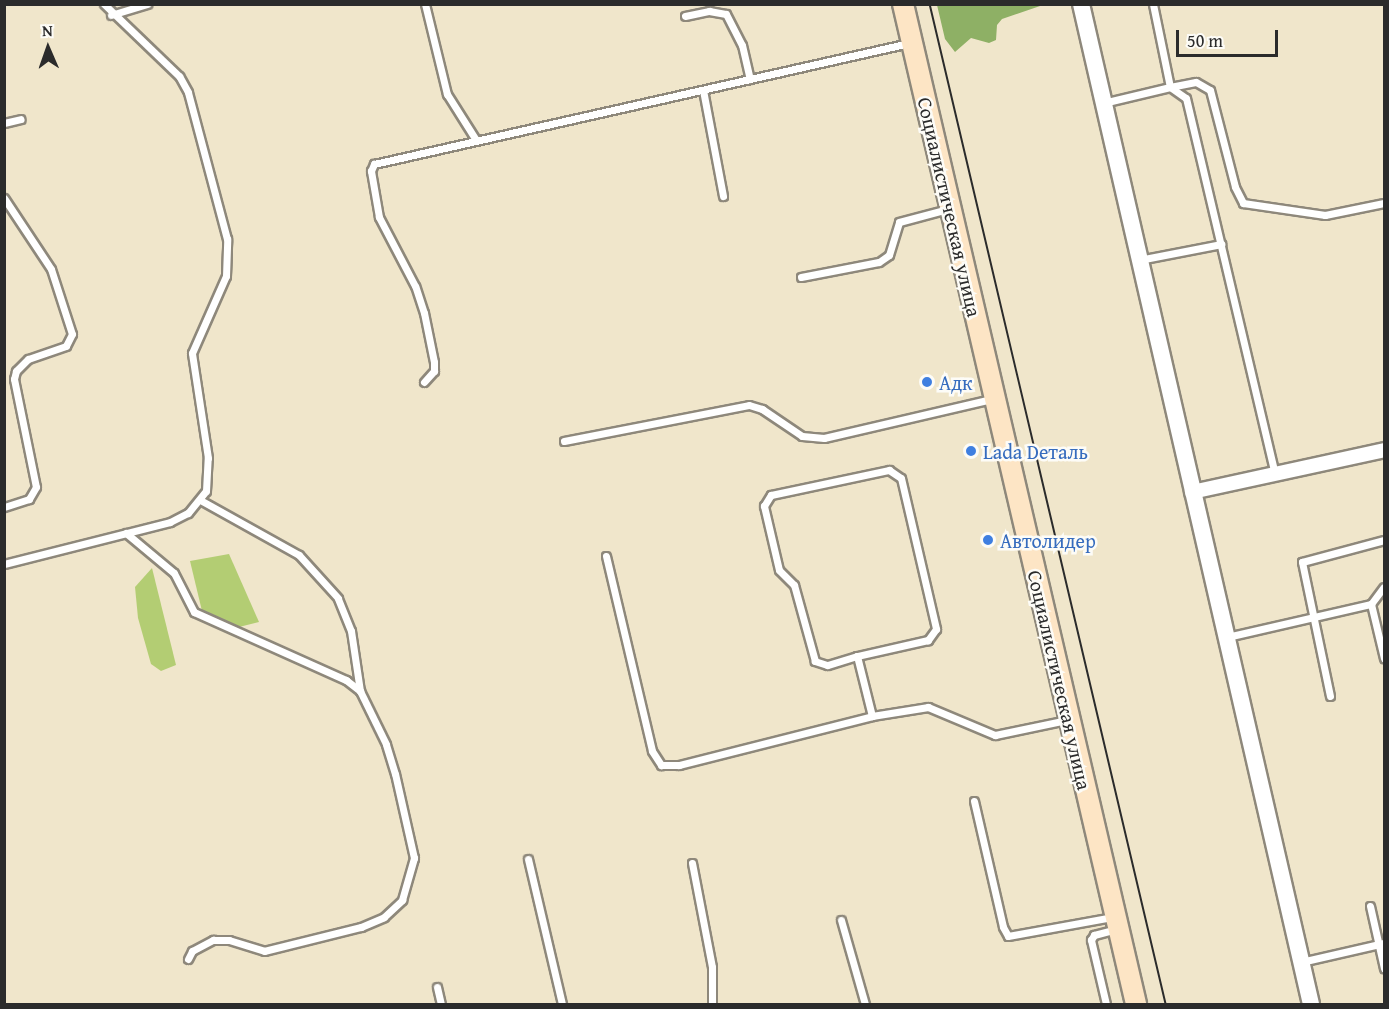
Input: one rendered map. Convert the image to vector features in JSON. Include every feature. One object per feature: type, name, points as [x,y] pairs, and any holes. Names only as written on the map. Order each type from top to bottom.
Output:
[{"type":"main road","name":"Социалистическая улица","points":[[903,4],[1136,1005]]},
{"type":"street","points":[[1081,4],[1311,1005]]},
{"type":"street","points":[[1192,492],[1384,450]]},
{"type":"lane","points":[[4,564],[170,522],[202,501],[208,458],[192,353],[226,276],[227,239],[188,92],[170,68],[111,15],[104,4]]},
{"type":"lane","points":[[111,15],[147,4]]},
{"type":"lane","points":[[425,4],[447,94],[476,140]]},
{"type":"lane","points":[[1153,4],[1170,87],[1186,98],[1275,474]]},
{"type":"lane","points":[[685,16],[709,11],[726,14],[742,45],[750,79]]},
{"type":"lane","points":[[424,382],[434,371],[434,362],[424,314],[415,286],[379,217],[370,171],[379,162],[912,43]]},
{"type":"lane","points":[[1103,103],[1196,82],[1210,90],[1235,187],[1243,203],[1325,215],[1384,203]]},
{"type":"lane","points":[[703,90],[723,196]]},
{"type":"lane","points":[[4,123],[21,119]]},
{"type":"lane","points":[[4,198],[51,269],[72,334],[66,346],[28,359],[16,370],[14,379],[36,487],[29,499],[4,507]]},
{"type":"lane","points":[[801,277],[879,262],[892,250],[892,234],[899,222],[950,209]]},
{"type":"lane","points":[[1139,260],[1221,244]]},
{"type":"lane","points":[[564,441],[749,405],[762,409],[802,436],[824,438],[995,399]]},
{"type":"lane","points":[[889,470],[901,478],[936,629],[928,640],[857,656],[827,665],[815,661],[794,585],[779,570],[764,506],[771,495],[889,470]]},
{"type":"lane","points":[[188,959],[192,951],[213,940],[229,940],[264,951],[335,936],[384,917],[402,900],[414,858],[386,744],[360,691],[351,631],[338,598],[319,572],[291,549],[202,501]]},
{"type":"lane","points":[[126,533],[174,573],[194,612],[346,680],[360,691]]},
{"type":"lane","points":[[1330,696],[1302,570],[1305,559],[1384,540]]},
{"type":"lane","points":[[606,556],[652,751],[661,765],[679,765],[872,716],[928,707],[995,735],[1070,720]]},
{"type":"lane","points":[[1227,637],[1371,604],[1384,587]]},
{"type":"lane","points":[[1371,604],[1384,658]]},
{"type":"lane","points":[[857,656],[872,716]]},
{"type":"lane","points":[[974,801],[1002,927],[1008,936],[1117,922]]},
{"type":"lane","points":[[528,859],[562,1005]]},
{"type":"lane","points":[[692,863],[712,967],[712,1005]]},
{"type":"lane","points":[[1370,906],[1382,943],[1384,968]]},
{"type":"lane","points":[[841,920],[865,1005]]},
{"type":"lane","points":[[1106,1005],[1091,940],[1094,935],[1117,922]]},
{"type":"lane","points":[[1301,962],[1382,943]]},
{"type":"lane","points":[[437,987],[441,1005]]},
{"type":"green space","points":[[937,4],[1043,5],[1002,19],[997,25],[996,40],[989,43],[971,38],[955,52],[945,39]]},
{"type":"green space","points":[[229,554],[259,622],[235,628],[202,611],[190,561]]},
{"type":"green space","points":[[152,568],[176,665],[161,671],[151,664],[138,618],[135,587]]},
{"type":"tram line","points":[[930,4],[1166,1004]]},
{"type":"place","name":"Адк","points":[[927,382]]},
{"type":"place","name":"Lada Dеталь","points":[[971,451]]},
{"type":"place","name":"Автолидер","points":[[988,540]]}]
